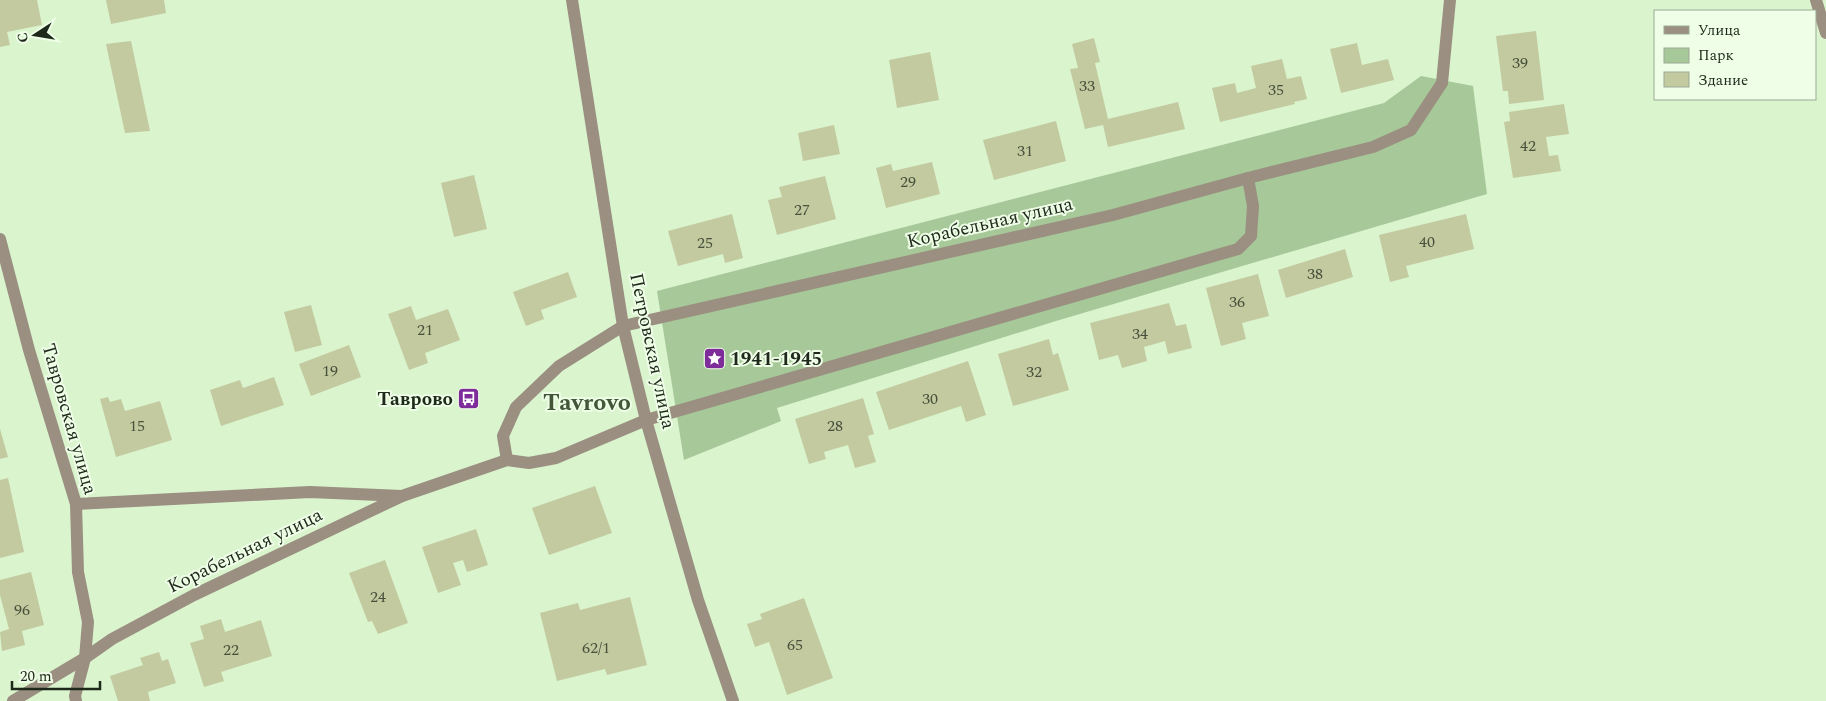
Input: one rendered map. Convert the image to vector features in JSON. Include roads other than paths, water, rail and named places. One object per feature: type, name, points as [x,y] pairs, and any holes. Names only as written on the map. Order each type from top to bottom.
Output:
[{"type":"street","name":"Петровская улица","points":[[572,0],[623,326],[646,420],[698,600],[734,701]]},
{"type":"street","name":"Корабельная улица","points":[[507,460],[504,436],[516,407],[559,366],[623,326],[1113,214],[1373,147],[1411,130],[1442,82],[1450,0]]},
{"type":"street","points":[[1816,0],[1826,33]]},
{"type":"street","name":"Корабельная улица","points":[[13,701],[85,658],[112,639],[194,595],[402,496],[507,460],[529,463],[556,458],[646,420],[1238,248],[1251,236],[1252,206],[1248,178]]},
{"type":"street","name":"Тавровская улица","points":[[0,239],[29,350],[76,504],[78,572],[88,622],[85,658],[76,701]]},
{"type":"street","points":[[76,504],[310,492],[402,496]]},
{"type":"place","name":"1941-1945","points":[[714,359]]},
{"type":"place","name":"Таврово","points":[[469,399]]},
{"type":"district","name":"Tavrovo","points":[[587,403]]}]
